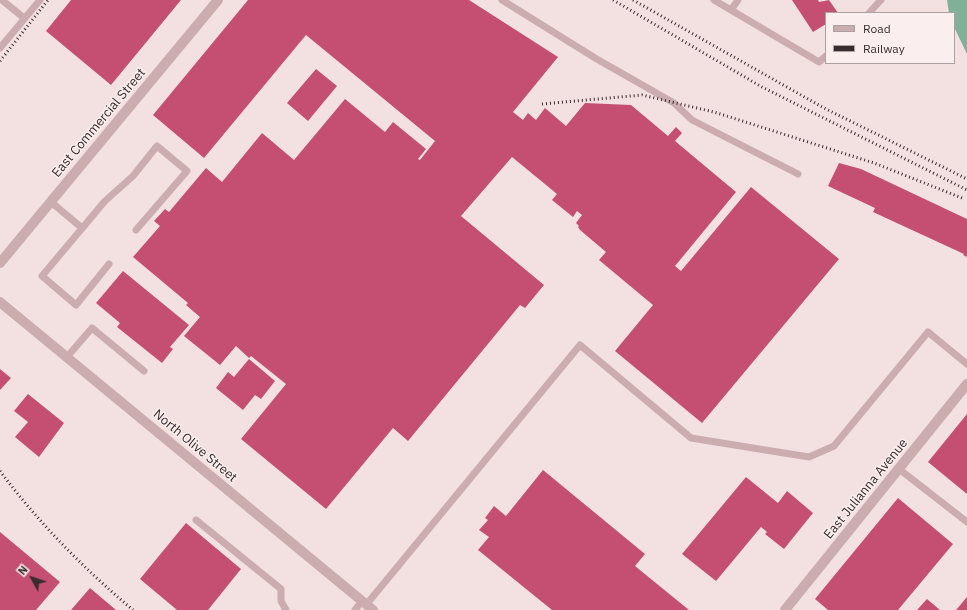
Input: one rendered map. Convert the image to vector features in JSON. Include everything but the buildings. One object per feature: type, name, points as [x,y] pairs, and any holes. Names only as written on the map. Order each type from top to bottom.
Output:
[{"type":"street","name":"East Commercial Street","points":[[0,263],[218,0]]},
{"type":"street","name":"North Olive Street","points":[[0,302],[367,605]]},
{"type":"street","name":"East Julianna Avenue","points":[[791,608],[967,384]]},
{"type":"lane","points":[[2,0],[24,18]]},
{"type":"lane","points":[[0,48],[40,0]]},
{"type":"lane","points":[[502,0],[594,58],[674,103],[692,120],[798,174]]},
{"type":"lane","points":[[714,0],[819,62],[825,57]]},
{"type":"lane","points":[[732,10],[738,0]]},
{"type":"lane","points":[[870,12],[881,0]]},
{"type":"lane","points":[[109,264],[76,305],[42,276],[105,201],[133,176],[157,146],[187,170],[136,230]]},
{"type":"lane","points":[[51,202],[82,228]]},
{"type":"lane","points":[[67,357],[92,328],[144,371]]},
{"type":"lane","points":[[355,610],[367,605],[580,345],[691,438],[809,457],[834,446],[928,332],[967,364]]},
{"type":"lane","points":[[899,469],[967,522]]},
{"type":"lane","points":[[196,520],[281,589],[281,601],[286,610]]},
{"type":"shaded area","points":[[947,0],[967,0],[967,54],[955,29],[955,12],[949,12]]},
{"type":"railway","points":[[0,61],[48,0]]},
{"type":"railway","points":[[613,0],[762,87],[967,190]]},
{"type":"railway","points":[[633,0],[824,108],[967,179]]},
{"type":"railway","points":[[542,104],[642,95],[714,112],[874,163],[962,198]]},
{"type":"railway","points":[[0,471],[62,544],[133,610]]}]
